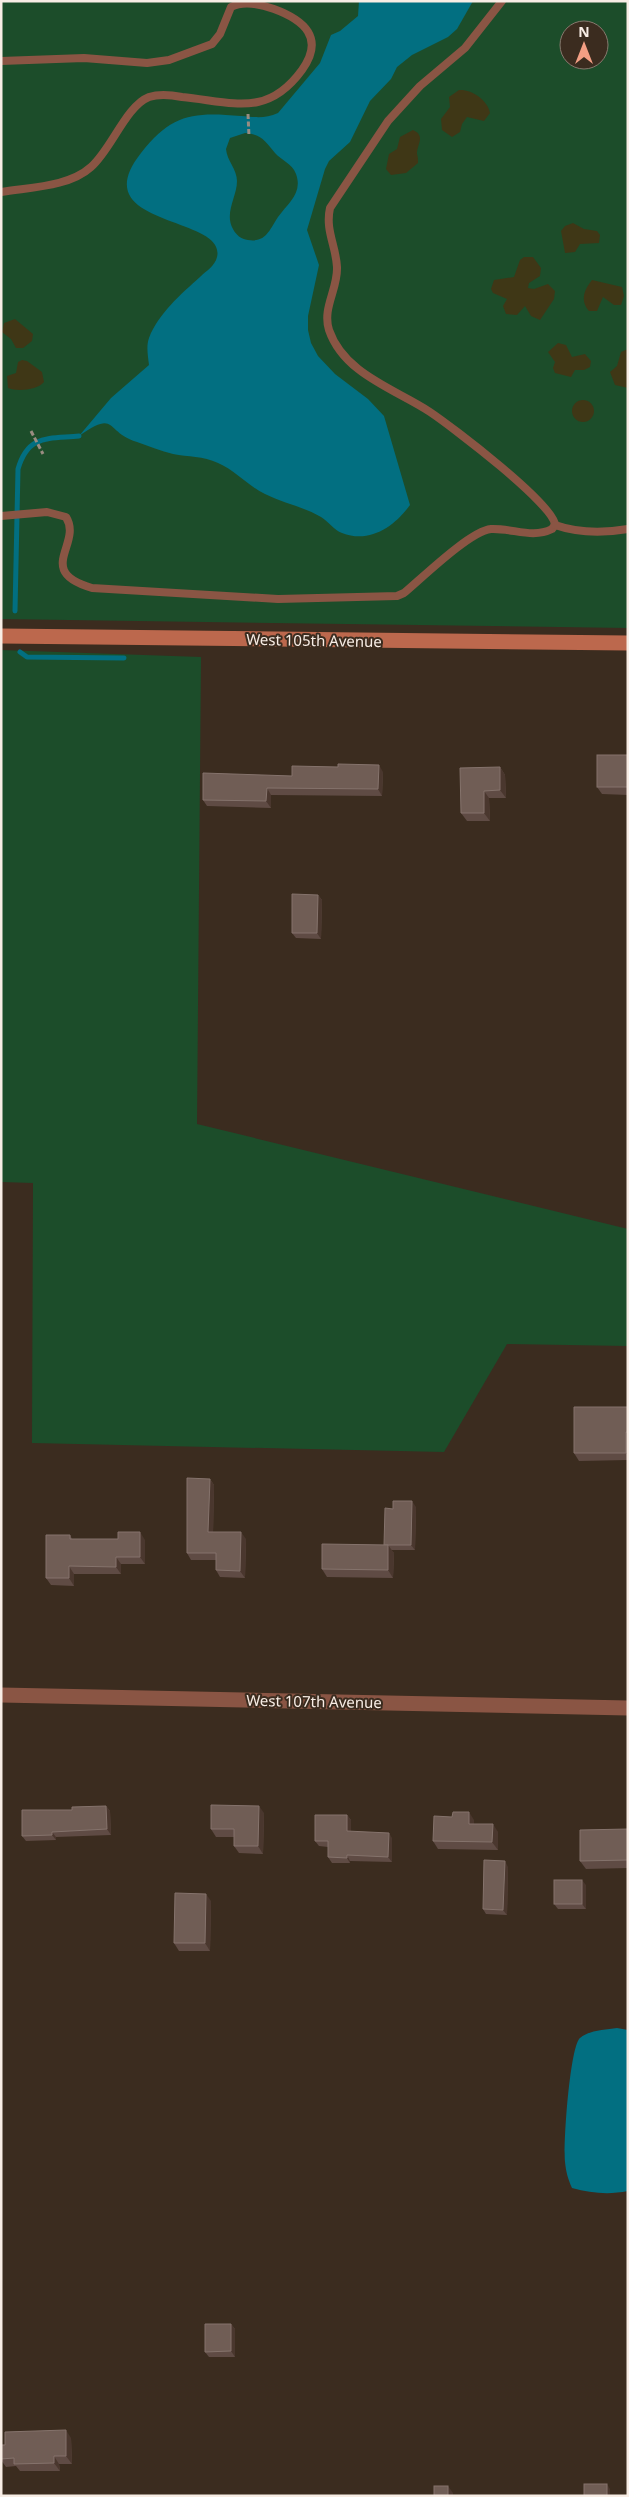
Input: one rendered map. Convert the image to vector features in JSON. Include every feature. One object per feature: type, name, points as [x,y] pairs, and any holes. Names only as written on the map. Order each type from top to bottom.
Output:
[{"type":"street","name":"West 105th Avenue","points":[[1,636],[628,643]]},
{"type":"street","name":"West 107th Avenue","points":[[1,1696],[628,1708]]},
{"type":"lane","points":[[502,1],[466,48],[420,86],[388,121],[330,208],[328,226],[336,252],[337,271],[329,302],[328,323],[340,350],[363,372],[376,382],[431,412],[450,427],[538,499],[551,513],[555,525]]},
{"type":"lane","points":[[1,61],[84,58],[147,63],[168,60],[212,44],[220,34],[231,7],[241,2],[253,2],[296,18],[307,29],[312,41],[309,56],[300,72],[287,86],[270,99],[248,104],[175,96],[149,97],[134,109],[107,150],[91,167],[81,174],[55,183],[1,192]]},
{"type":"lane","points":[[2,516],[47,512],[66,518],[69,528],[63,567],[67,576],[79,584],[92,588],[278,599],[397,596],[404,593],[442,560],[481,532],[498,529],[537,534],[552,529],[555,525]]},
{"type":"lane","points":[[555,525],[566,529],[589,531],[610,532],[628,529]]},
{"type":"path","points":[[248,109],[249,136]]},
{"type":"path","points":[[31,431],[43,454]]},
{"type":"green space","points":[[1,1],[628,1],[628,628],[1,619]]},
{"type":"green space","points":[[1,650],[201,657],[197,1124],[628,1229],[628,1346],[507,1344],[444,1452],[32,1443],[33,1183],[1,1182]]},
{"type":"sand","points":[[459,90],[474,93],[486,104],[490,113],[484,121],[467,117],[462,124],[460,132],[452,137],[442,130],[441,119],[450,107],[449,97]]},
{"type":"sand","points":[[413,130],[417,132],[420,138],[417,150],[418,163],[406,173],[391,175],[386,169],[389,154],[397,149],[400,137]]},
{"type":"sand","points":[[573,223],[584,229],[597,231],[600,235],[599,243],[580,244],[575,252],[565,253],[561,231],[565,226]]},
{"type":"sand","points":[[524,257],[533,257],[541,268],[540,276],[529,283],[528,288],[534,289],[548,284],[555,291],[554,299],[540,320],[531,316],[525,306],[517,315],[506,314],[503,306],[507,299],[493,293],[491,289],[494,280],[514,277],[520,260]]},
{"type":"sand","points":[[592,280],[622,287],[624,296],[621,305],[614,305],[603,297],[597,311],[589,311],[586,307],[584,295]]},
{"type":"sand","points":[[15,319],[33,334],[32,341],[23,348],[16,348],[11,339],[2,332],[4,323]]},
{"type":"sand","points":[[558,343],[566,345],[572,357],[585,354],[591,361],[590,367],[584,370],[575,370],[571,377],[555,373],[553,368],[555,362],[548,352]]},
{"type":"sand","points":[[628,349],[628,388],[615,385],[610,372],[617,366],[621,352]]},
{"type":"sand","points":[[22,360],[27,361],[42,372],[44,382],[41,385],[27,390],[8,388],[7,376],[16,373],[18,362]]},
{"type":"sand","points":[[583,400],[591,403],[594,411],[591,419],[583,422],[575,419],[572,411],[575,403]]},
{"type":"water","points":[[359,1],[473,1],[457,29],[448,37],[412,55],[397,67],[391,79],[370,101],[350,142],[329,161],[325,169],[307,230],[319,265],[308,316],[308,330],[311,343],[318,356],[335,374],[368,399],[384,416],[410,505],[397,520],[381,531],[372,535],[352,536],[339,532],[321,517],[308,510],[265,494],[224,466],[212,461],[173,454],[127,438],[106,423],[91,428],[79,436],[111,398],[149,365],[148,341],[158,321],[178,297],[212,266],[217,257],[214,244],[201,234],[142,208],[129,195],[128,177],[141,153],[163,130],[185,118],[210,114],[260,117],[278,113],[320,63],[331,35],[340,31],[358,16]],"holes":[[[245,133],[262,139],[294,170],[298,181],[296,192],[270,230],[263,237],[254,240],[239,236],[234,231],[230,217],[237,177],[226,149],[230,138]]]},
{"type":"water","points":[[617,2028],[628,2030],[628,2191],[600,2193],[572,2188],[565,2166],[565,2137],[570,2076],[576,2045],[580,2038],[588,2033]]},
{"type":"building","points":[[597,755],[628,755],[628,787],[597,787]]},
{"type":"building","points":[[338,764],[379,765],[378,789],[267,788],[266,801],[203,800],[203,773],[292,776],[292,766],[338,767]]},
{"type":"building","points":[[500,767],[500,790],[484,791],[484,813],[461,813],[460,768]]},
{"type":"building","points":[[292,894],[318,895],[317,933],[292,933]]},
{"type":"building","points":[[574,1407],[628,1407],[626,1453],[574,1453]]},
{"type":"building","points":[[187,1478],[210,1479],[208,1532],[241,1532],[240,1571],[216,1570],[216,1553],[187,1553]]},
{"type":"building","points":[[393,1501],[412,1501],[411,1545],[384,1545],[385,1508],[393,1509]]},
{"type":"building","points":[[118,1532],[140,1532],[140,1557],[116,1557],[116,1567],[69,1566],[69,1578],[46,1578],[46,1535],[70,1535],[70,1539],[118,1539]]},
{"type":"building","points":[[322,1544],[388,1545],[388,1570],[322,1569]]},
{"type":"building","points":[[211,1805],[259,1806],[258,1846],[234,1846],[234,1829],[211,1829]]},
{"type":"building","points":[[106,1806],[107,1829],[52,1832],[52,1835],[22,1836],[22,1810],[72,1810],[72,1807]]},
{"type":"building","points":[[453,1812],[469,1812],[469,1824],[493,1824],[492,1842],[433,1841],[434,1816],[452,1817]]},
{"type":"building","points":[[315,1815],[347,1815],[347,1831],[389,1833],[388,1857],[347,1855],[347,1858],[328,1857],[328,1841],[315,1841]]},
{"type":"building","points":[[628,1829],[628,1860],[580,1861],[580,1830]]},
{"type":"building","points":[[484,1860],[505,1861],[503,1910],[483,1909]]},
{"type":"building","points":[[554,1880],[582,1880],[582,1904],[554,1904]]},
{"type":"building","points":[[175,1893],[206,1894],[205,1943],[174,1943]]},
{"type":"building","points":[[205,2324],[231,2324],[231,2351],[205,2352]]},
{"type":"building","points":[[66,2430],[66,2456],[54,2456],[54,2463],[14,2464],[14,2458],[1,2459],[1,2445],[5,2445],[5,2432]]},
{"type":"building","points":[[584,2484],[607,2484],[607,2496],[584,2496]]},
{"type":"building","points":[[434,2486],[448,2486],[448,2496],[434,2496]]},
{"type":"waterway","points":[[15,611],[18,469],[22,458],[27,449],[41,440],[79,436]]},
{"type":"waterway","points":[[20,652],[27,657],[124,658]]}]
